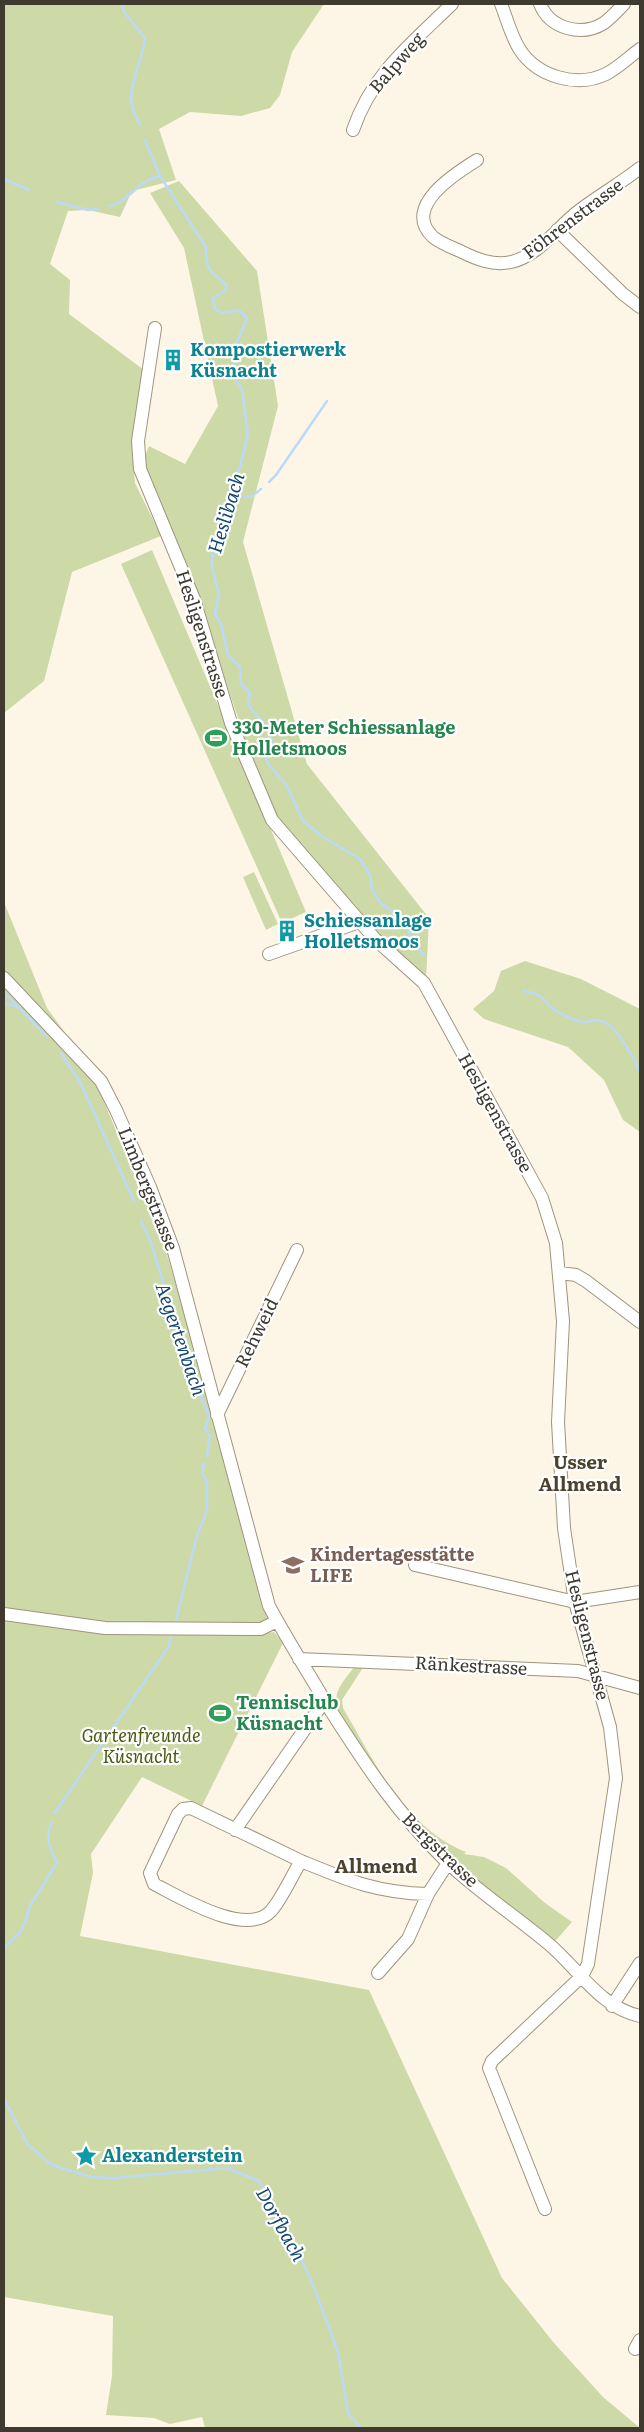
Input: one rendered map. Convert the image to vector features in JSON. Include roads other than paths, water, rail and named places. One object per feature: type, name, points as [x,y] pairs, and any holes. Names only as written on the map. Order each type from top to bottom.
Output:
[{"type":"street","name":"Balpweg","points":[[353,130],[364,102],[378,78],[452,4]]},
{"type":"street","points":[[501,4],[513,38],[521,52],[535,66],[561,78],[581,81],[597,78],[609,73],[640,49]]},
{"type":"street","points":[[540,4],[547,16],[554,22],[576,30],[600,25],[624,4]]},
{"type":"street","name":"Föhrenstrasse","points":[[477,160],[450,178],[427,201],[425,222],[433,237],[478,260],[503,264],[522,259],[580,210],[640,168]]},
{"type":"street","points":[[557,230],[623,294],[640,307]]},
{"type":"street","name":"Hesligenstrasse","points":[[155,328],[138,441],[140,469],[194,599],[231,723],[272,820],[359,922],[424,983],[542,1198],[556,1243],[563,1321],[558,1422],[560,1492],[575,1602],[610,1727],[616,1778],[588,1964],[582,1976]]},
{"type":"street","points":[[269,954],[359,922]]},
{"type":"street","name":"Limbergstrasse","points":[[4,978],[101,1082],[116,1110],[173,1248],[269,1606],[286,1638]]},
{"type":"street","name":"Rehweid","points":[[217,1415],[297,1250]]},
{"type":"street","points":[[560,1273],[576,1275],[586,1280],[640,1322]]},
{"type":"street","points":[[415,1565],[575,1602],[640,1592]]},
{"type":"street","points":[[4,1614],[105,1628],[142,1630],[261,1629],[277,1622]]},
{"type":"street","name":"Bergstrasse","points":[[286,1638],[394,1806],[448,1863],[551,1946],[612,2006],[626,2013],[640,2016]]},
{"type":"street","name":"Ränkestrasse","points":[[299,1659],[554,1669],[594,1674],[640,1688]]},
{"type":"street","points":[[235,1830],[325,1700]]},
{"type":"street","points":[[300,1861],[270,1911],[260,1918],[250,1921],[220,1915],[154,1884],[150,1879],[150,1873],[178,1814],[184,1809],[191,1808],[300,1861],[365,1887],[398,1893],[428,1894]]},
{"type":"street","points":[[378,1973],[408,1939],[428,1894],[448,1863]]},
{"type":"street","points":[[612,2006],[640,1963]]},
{"type":"street","points":[[545,2209],[489,2068],[492,2061],[582,1976]]},
{"type":"waterway","name":"Heslibach","points":[[122,4],[124,12],[145,38],[131,97],[133,111],[140,124]]},
{"type":"waterway","name":"Heslibach","points":[[145,140],[160,176],[206,247],[206,260],[210,269],[216,277],[227,285],[225,291],[213,298],[215,309],[223,313],[239,310],[247,318],[233,351],[235,377],[242,390],[248,434],[240,467],[232,483],[229,511],[218,534],[219,552],[212,555],[212,567],[219,594],[215,614],[221,624],[228,655],[240,667],[241,684],[250,692],[248,705],[268,728],[272,742],[265,754],[268,764],[286,784],[303,821],[323,837],[360,859],[370,875],[372,889],[379,901],[407,924],[411,944],[424,954]]},
{"type":"waterway","points":[[110,206],[122,201],[145,182],[160,176]]},
{"type":"waterway","points":[[4,179],[29,190]]},
{"type":"waterway","points":[[57,202],[88,210],[99,209]]},
{"type":"waterway","points":[[269,482],[276,475],[327,401]]},
{"type":"waterway","points":[[230,503],[242,496],[251,497],[261,489]]},
{"type":"waterway","name":"Heslibach","points":[[523,991],[536,994],[544,999],[553,1009],[574,1020],[580,1022],[599,1020],[608,1024],[624,1043],[640,1072]]},
{"type":"waterway","points":[[4,992],[47,1037]]},
{"type":"waterway","points":[[4,1003],[17,1007]]},
{"type":"waterway","name":"Aegertenbach","points":[[61,1053],[81,1084],[134,1201]]},
{"type":"waterway","name":"Aegertenbach","points":[[141,1221],[151,1243],[192,1375],[209,1416],[205,1428],[210,1436],[207,1456]]},
{"type":"waterway","name":"Aegertenbach","points":[[175,1624],[197,1535],[207,1511],[207,1481],[202,1474],[204,1463]]},
{"type":"waterway","name":"Aegertenbach","points":[[54,1814],[169,1646],[171,1636]]},
{"type":"waterway","name":"Aegertenbach","points":[[4,1948],[22,1930],[31,1904],[57,1863],[48,1839],[51,1823]]},
{"type":"waterway","name":"Dorfbach","points":[[4,2099],[28,2145],[52,2165],[91,2177],[115,2178],[227,2168],[259,2181],[310,2277],[338,2352],[348,2413],[361,2428]]},
{"type":"place","name":"Kompostierwerk Küsnacht","points":[[173,360]]},
{"type":"place","name":"330-Meter Schiessanlage Holletsmoos","points":[[216,738]]},
{"type":"place","name":"Schiessanlage Holletsmoos","points":[[287,931]]},
{"type":"place","name":"Kindertagesstätte LIFE","points":[[293,1565]]},
{"type":"place","name":"Tennisclub Küsnacht","points":[[220,1713]]},
{"type":"place","name":"Alexanderstein","points":[[86,2156]]},
{"type":"district","name":"Usser Allmend","points":[[580,1473]]},
{"type":"district","name":"Allmend","points":[[376,1866]]},
{"type":"park label","name":"Gartenfreunde Küsnacht","points":[[141,1746]]}]
